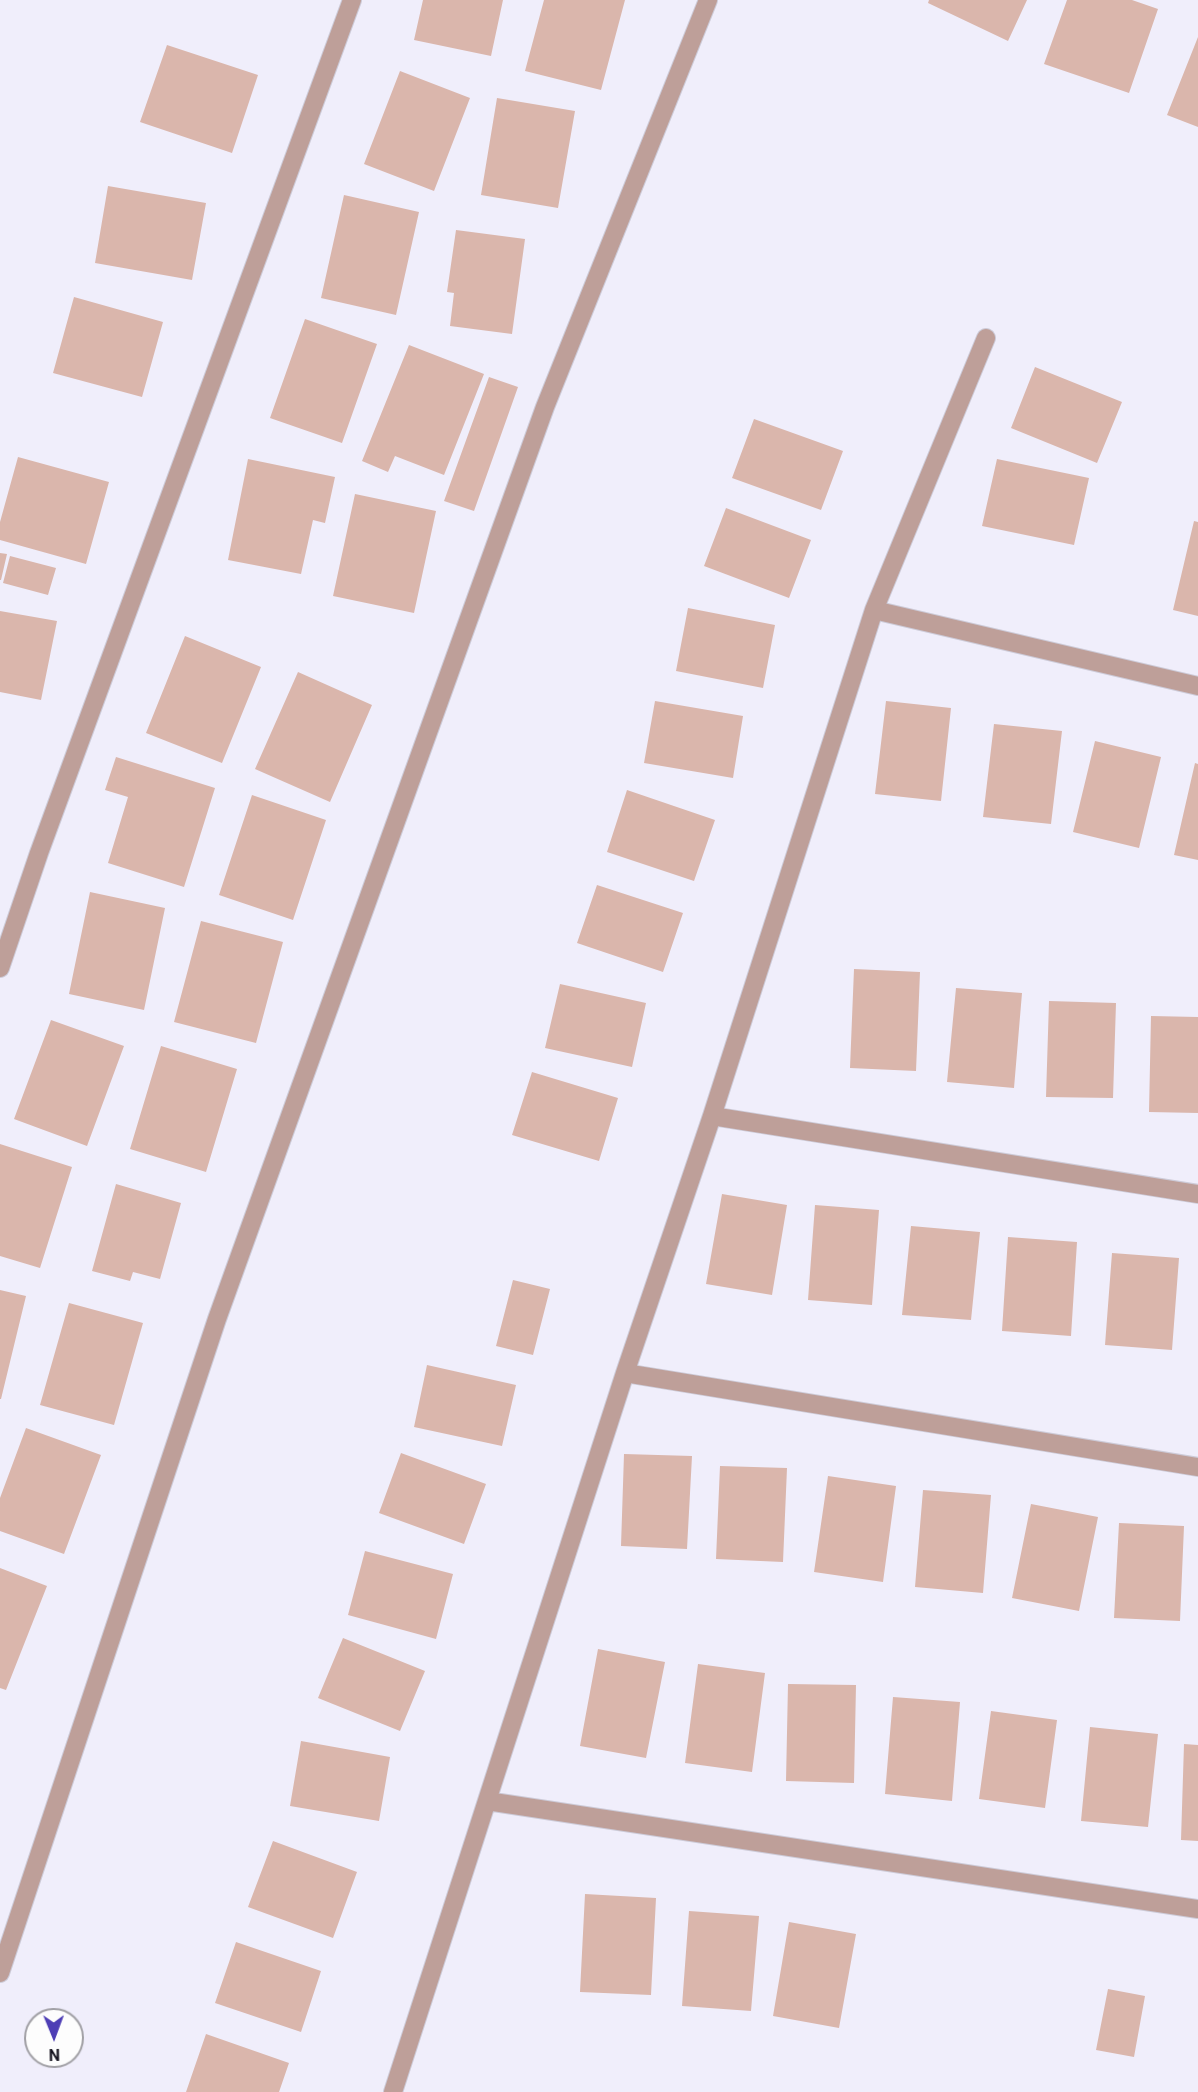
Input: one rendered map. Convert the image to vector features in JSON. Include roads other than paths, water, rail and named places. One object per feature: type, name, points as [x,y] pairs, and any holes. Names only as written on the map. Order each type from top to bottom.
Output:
[{"type":"street","points":[[0,968],[39,853],[352,0]]},
{"type":"street","points":[[0,1973],[217,1319],[322,1026],[545,407],[708,0]]},
{"type":"street","points":[[393,2092],[626,1373],[712,1116],[874,610],[987,338]]},
{"type":"street","points":[[874,610],[1198,686]]},
{"type":"street","points":[[712,1116],[1198,1194]]},
{"type":"street","points":[[626,1373],[1198,1467]]},
{"type":"street","points":[[487,1801],[1198,1909]]}]
